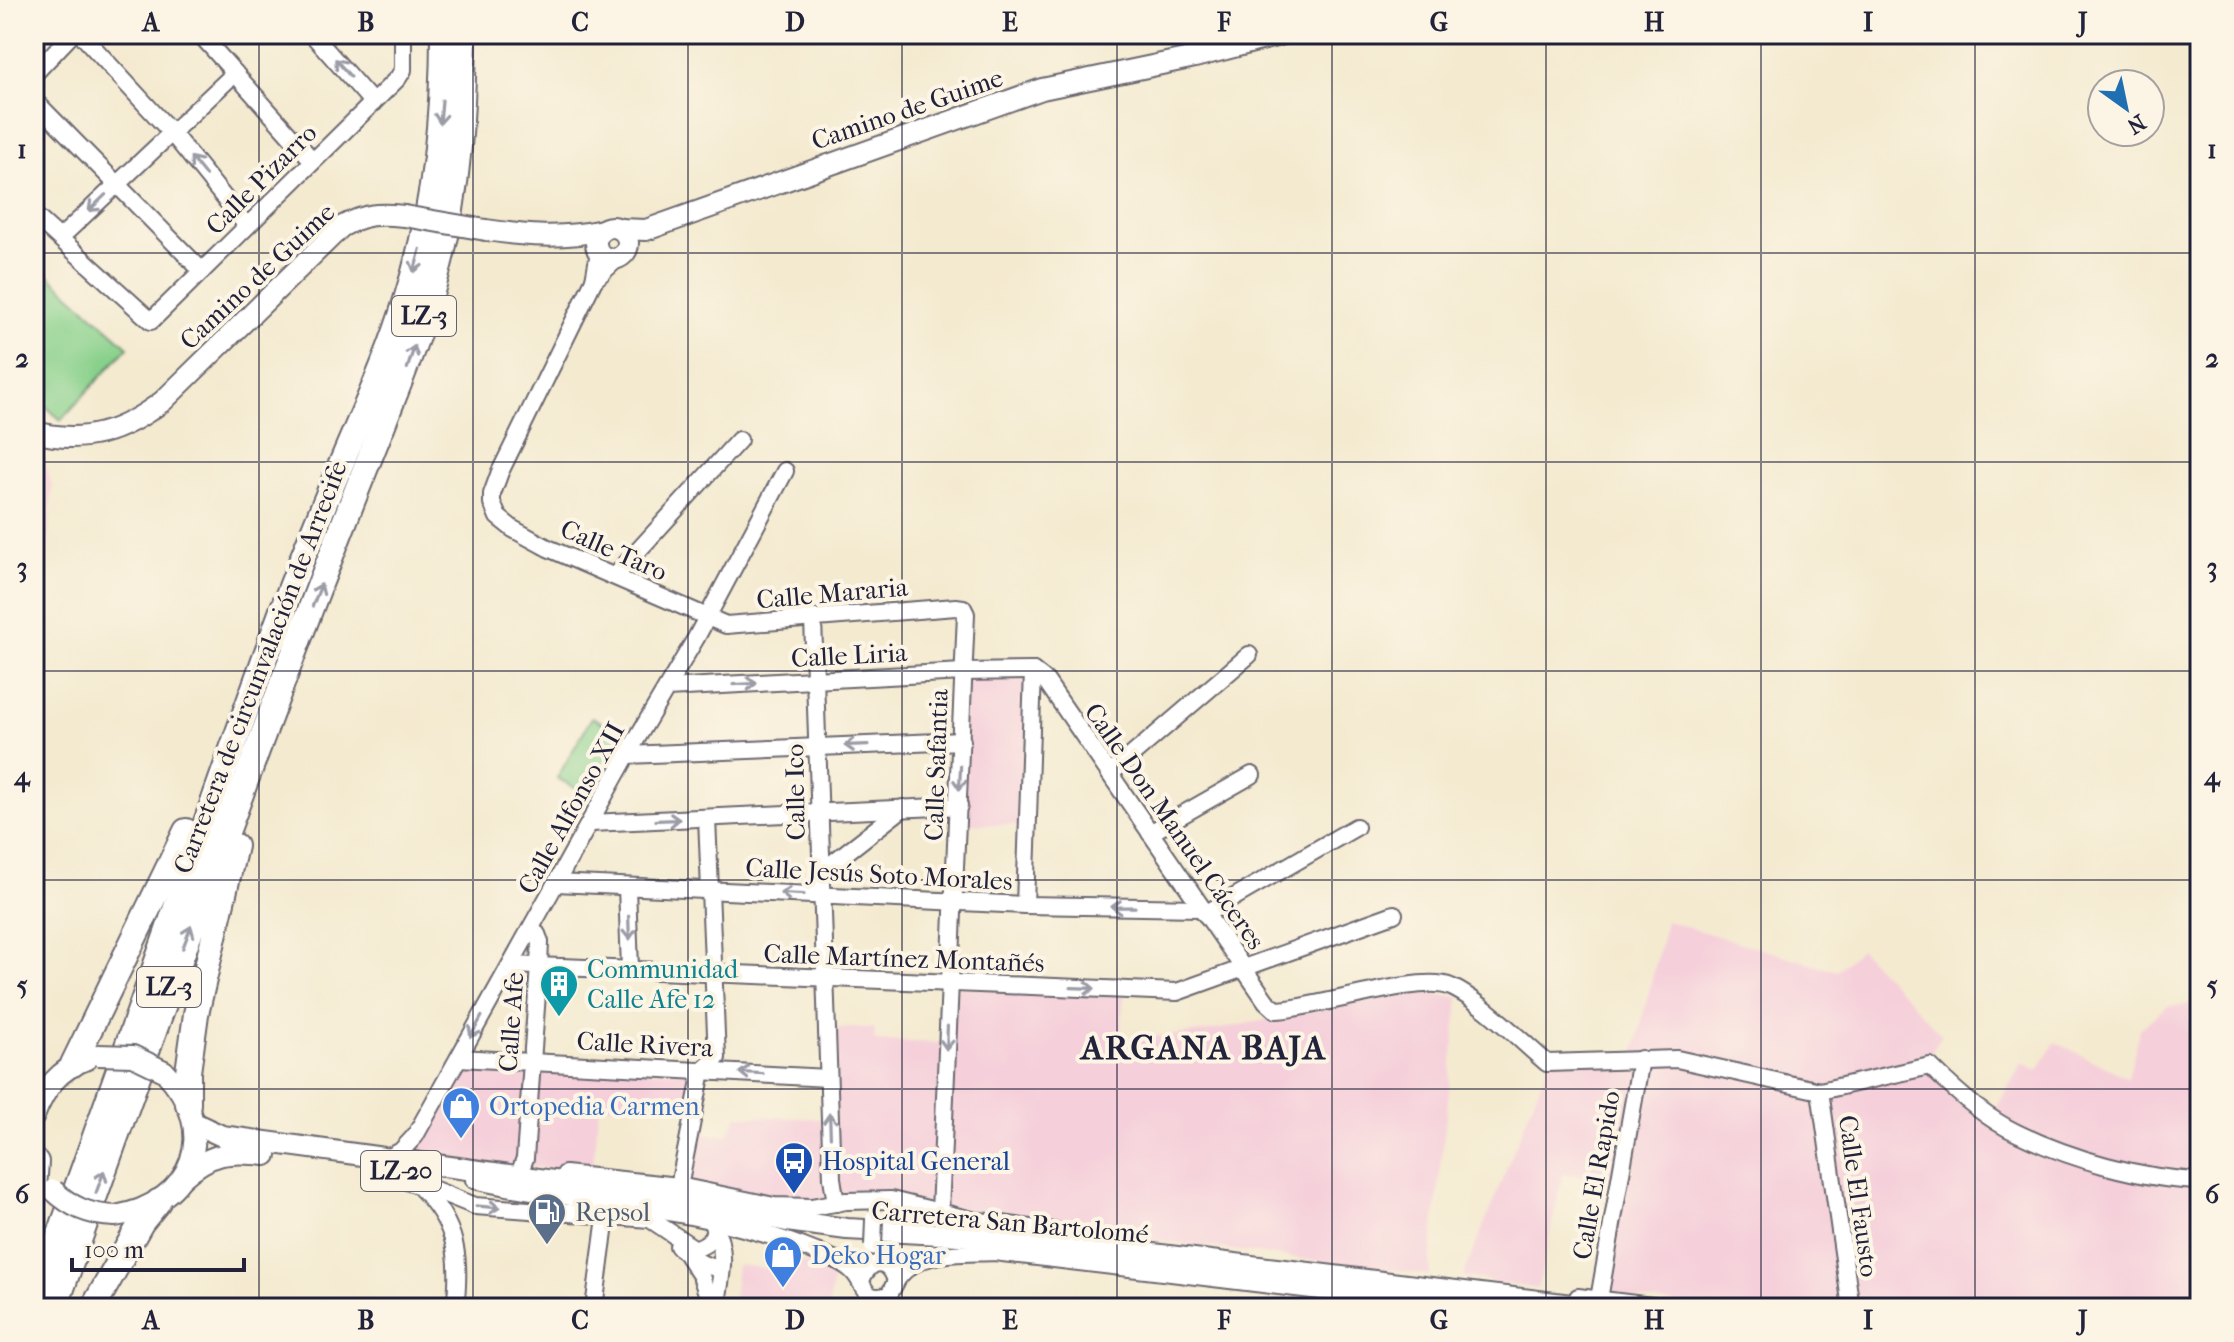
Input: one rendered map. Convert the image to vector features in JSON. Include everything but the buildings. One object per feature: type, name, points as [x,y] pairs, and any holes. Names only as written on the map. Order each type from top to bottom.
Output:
[{"type":"highway","name":"Carretera de circunvalación de Arrecife","points":[[55,1308],[179,958],[368,465],[371,422],[424,234],[439,130],[443,34]]},
{"type":"highway","name":"Carretera de circunvalación de Arrecife","points":[[34,1305],[282,613],[343,457],[407,368],[441,262],[459,145],[464,34]]},
{"type":"highway","name":"LZ-3","points":[[73,1064],[176,856],[254,665],[282,613]]},
{"type":"highway","name":"LZ-3","points":[[191,1113],[188,1072],[196,1014],[232,857],[288,668]]},
{"type":"highway","points":[[35,1158],[43,1188]]},
{"type":"highway","points":[[93,1308],[141,1223],[158,1202]]},
{"type":"main road","name":"Camino de Guime","points":[[34,432],[58,438],[86,438],[120,428],[142,417],[163,401],[341,227],[359,217],[379,213],[533,237],[577,236],[611,245],[1042,89],[1182,60],[1284,34]]},
{"type":"main road","points":[[34,1116],[39,1096],[52,1081],[73,1064],[98,1055],[133,1056],[164,1071],[178,1086],[191,1113]]},
{"type":"main road","name":"Carretera San Bartolomé","points":[[191,1113],[222,1136],[474,1180],[621,1195],[785,1228],[1028,1245],[1544,1308]]},
{"type":"main road","name":"LZ-20","points":[[43,1188],[74,1207],[101,1215],[137,1212],[158,1202],[182,1178],[190,1160],[194,1142],[191,1113]]},
{"type":"main road","name":"Carretera San Bartolomé","points":[[182,1178],[199,1163],[225,1153],[328,1162],[384,1162]]},
{"type":"main road","points":[[384,1162],[415,1182]]},
{"type":"main road","name":"LZ-20","points":[[384,1162],[439,1164]]},
{"type":"main road","name":"Carretera San Bartolomé","points":[[439,1164],[606,1188],[832,1227],[1030,1239],[1598,1304]]},
{"type":"street","points":[[34,74],[72,34]]},
{"type":"street","points":[[81,34],[171,132],[247,226]]},
{"type":"street","points":[[200,34],[313,161]]},
{"type":"street","points":[[312,34],[373,103]]},
{"type":"street","name":"Calle Pizarro","points":[[60,238],[151,321],[403,70],[403,34]]},
{"type":"street","points":[[34,215],[60,238],[235,73]]},
{"type":"street","points":[[34,100],[202,271]]},
{"type":"street","name":"Calle Taro","points":[[611,245],[500,472],[492,503],[504,523],[548,548],[707,618]]},
{"type":"street","points":[[615,576],[739,440]]},
{"type":"street","name":"Calle Alfonso XII","points":[[384,1162],[401,1151],[415,1136],[627,755],[707,618],[785,471]]},
{"type":"street","name":"Calle Mararia","points":[[707,618],[726,625],[963,608]]},
{"type":"street","name":"Calle Safantia","points":[[940,1212],[962,741],[966,614],[963,608]]},
{"type":"street","name":"Calle Ico","points":[[813,619],[828,1078],[836,1203]]},
{"type":"street","points":[[1110,774],[1249,655]]},
{"type":"street","points":[[1025,905],[1033,671]]},
{"type":"street","name":"Calle Liria","points":[[667,688],[1033,671]]},
{"type":"street","name":"Calle Don Manuel Cáceres","points":[[1033,671],[1046,681],[1203,911],[1266,1001],[1276,1010],[1411,986],[1448,985],[1467,995],[1547,1063],[1641,1059]]},
{"type":"street","points":[[627,755],[962,741]]},
{"type":"street","points":[[1150,833],[1252,775]]},
{"type":"street","points":[[591,823],[959,806]]},
{"type":"street","points":[[821,872],[903,808]]},
{"type":"street","points":[[439,1164],[521,1169],[679,1186],[702,1071],[717,1058],[707,818]]},
{"type":"street","points":[[1203,911],[1356,827]]},
{"type":"street","name":"Calle Jesús Soto Morales","points":[[556,883],[1203,911]]},
{"type":"street","points":[[627,887],[630,969]]},
{"type":"street","name":"Calle Martínez Montañés","points":[[511,965],[1177,992],[1394,914]]},
{"type":"street","name":"Calle Afe","points":[[521,1169],[525,1158],[540,942],[537,934],[530,931]]},
{"type":"street","name":"Calle Rivera","points":[[459,1058],[828,1078]]},
{"type":"street","points":[[1641,1059],[1677,1059],[1820,1091],[1930,1066],[1956,1091],[2015,1133],[2144,1176],[2200,1181]]},
{"type":"street","name":"Calle El Rapido","points":[[1598,1304],[1641,1059]]},
{"type":"street","name":"Calle El Fausto","points":[[1820,1091],[1851,1308]]},
{"type":"street","name":"Carretera San Bartolomé","points":[[474,1180],[758,1233],[839,1262],[850,1268],[861,1281]]},
{"type":"street","points":[[415,1182],[475,1206],[650,1219],[691,1252],[722,1265]]},
{"type":"street","points":[[415,1182],[435,1202],[450,1227],[458,1268],[455,1308]]},
{"type":"street","name":"Carretera San Bartolomé","points":[[679,1186],[774,1206],[891,1200],[1018,1227],[1598,1304],[1668,1308]]},
{"type":"street","points":[[873,1201],[874,1263]]},
{"type":"street","points":[[594,1308],[612,1218]]},
{"type":"street","points":[[691,1252],[714,1238],[711,1224]]},
{"type":"street","points":[[711,1224],[719,1237],[722,1265]]},
{"type":"street","points":[[714,1308],[726,1249],[735,1236],[758,1233]]},
{"type":"street","points":[[691,1252],[714,1308]]},
{"type":"street","name":"Carretera San Bartolomé","points":[[896,1281],[919,1260],[966,1254],[1014,1253],[1463,1308]]},
{"type":"street","points":[[874,1263],[885,1264],[893,1271],[896,1281],[889,1295],[878,1298],[869,1296],[863,1289],[861,1281],[865,1270],[874,1263]]},
{"type":"shaded area","points":[[34,445],[44,457],[52,488],[45,589],[34,588]]},
{"type":"shaded area","points":[[1030,674],[1026,825],[960,824],[965,675]]},
{"type":"shaded area","points":[[1666,921],[1837,971],[1860,949],[1942,1035],[1929,1056],[1994,1112],[2022,1063],[2038,1070],[2055,1042],[2128,1078],[2140,1029],[2167,1006],[2191,1004],[2188,1183],[2200,1185],[2200,1308],[1713,1308],[1595,1294],[1613,1183],[1563,1173],[1538,1289],[1463,1277],[1551,1057],[1634,1053]]},
{"type":"shaded area","points":[[952,987],[1124,994],[1120,1040],[1204,1032],[1416,991],[1459,997],[1429,1275],[1049,1227],[862,1197],[778,1203],[682,1184],[692,1132],[727,1136],[738,1116],[833,1119],[831,1028],[874,1028],[875,1041],[950,1043]]},
{"type":"shaded area","points":[[462,1061],[699,1073],[688,1108],[599,1106],[592,1172],[409,1159],[415,1141]]},
{"type":"shaded area","name":"Deko Hogar","points":[[783,1260],[834,1266],[829,1308],[732,1308],[737,1265],[781,1270]]},
{"type":"green space","points":[[34,262],[128,347],[61,420],[34,396]]},
{"type":"green space","points":[[592,717],[623,734],[588,795],[557,778]]},
{"type":"place","name":"Communidad Calle Afe 12","points":[[559,1018]]},
{"type":"place","name":"Ortopedia Carmen","points":[[461,1140]]},
{"type":"place","name":"Hospital General","points":[[794,1195]]},
{"type":"place","name":"Repsol","points":[[547,1246]]},
{"type":"place","name":"Deko Hogar","points":[[783,1289]]},
{"type":"district","name":"ARGANA BAJA","points":[[1204,1047]]}]
